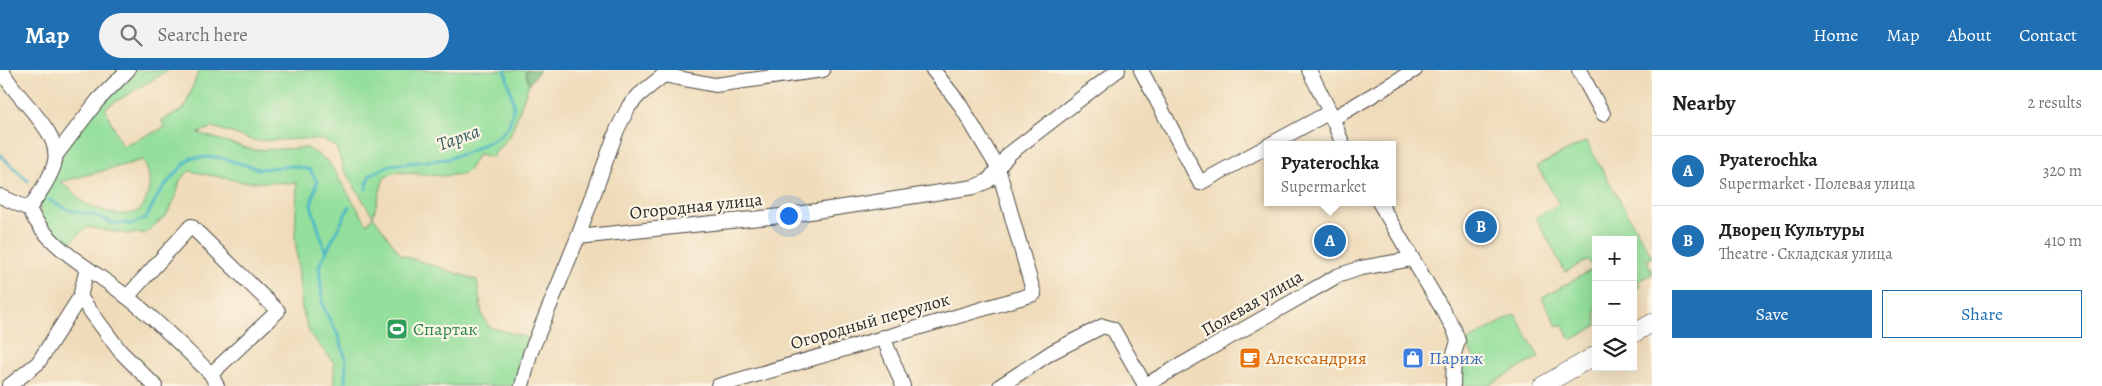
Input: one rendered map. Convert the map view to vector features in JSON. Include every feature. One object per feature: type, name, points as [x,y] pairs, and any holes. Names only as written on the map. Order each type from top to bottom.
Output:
[{"type":"main road","points":[[1637,332],[1652,323]]},
{"type":"main road","points":[[1542,386],[1592,357]]},
{"type":"street","points":[[2,70],[15,92],[43,124],[51,139],[56,155]]},
{"type":"street","points":[[29,209],[54,166],[56,155],[98,100],[128,70]]},
{"type":"street","points":[[522,386],[530,354],[578,237],[617,130],[629,106],[639,95],[667,73],[715,85],[823,70]]},
{"type":"street","points":[[933,70],[958,103],[998,168]]},
{"type":"street","name":"Огородная улица","points":[[578,237],[790,215],[974,187],[988,182],[1009,154],[1118,70]]},
{"type":"street","points":[[1141,70],[1200,183],[1264,147]]},
{"type":"street","points":[[1309,70],[1341,141]]},
{"type":"street","points":[[1277,141],[1331,116],[1414,70]]},
{"type":"street","points":[[1579,70],[1603,114]]},
{"type":"street","name":"Огородный переулок","points":[[718,386],[1034,294],[998,168]]},
{"type":"street","points":[[0,196],[29,209],[37,225],[56,245],[127,297],[214,380],[278,311],[192,226],[127,297]]},
{"type":"street","points":[[1380,206],[1454,328],[1458,341],[1454,354],[1454,386]]},
{"type":"street","name":"Полевая улица","points":[[1145,386],[1336,276],[1361,268],[1412,259]]},
{"type":"street","points":[[9,386],[38,363],[80,297],[87,268]]},
{"type":"street","points":[[80,297],[120,351],[155,386]]},
{"type":"street","points":[[1000,386],[1052,352],[1103,326],[1113,329],[1145,386]]},
{"type":"street","points":[[883,337],[903,386]]},
{"type":"green space","points":[[135,70],[169,70],[105,108],[122,146],[164,128],[162,120],[184,109],[199,70],[525,70],[529,84],[511,134],[492,157],[478,154],[464,174],[443,176],[395,172],[384,178],[373,216],[401,255],[477,280],[482,315],[489,327],[529,338],[517,386],[334,386],[334,363],[310,334],[302,310],[295,236],[297,183],[244,182],[189,171],[180,180],[176,197],[167,214],[146,233],[126,234],[87,227],[72,241],[64,245],[43,221],[39,203],[60,155],[100,105]],"holes":[[[213,127],[256,141],[324,140],[336,147],[344,170],[373,216],[367,224],[328,161],[307,148],[253,150],[198,133]],[[143,160],[147,169],[149,187],[144,204],[135,213],[115,213],[90,206],[60,182]]]},
{"type":"green space","points":[[525,70],[540,70],[529,84]]},
{"type":"green space","points":[[1586,141],[1652,257],[1647,260],[1652,274],[1638,281],[1640,287],[1637,288],[1637,236],[1592,236],[1592,267],[1588,260],[1565,272],[1536,217],[1559,204],[1537,166]]},
{"type":"green space","points":[[1592,270],[1592,328],[1571,340],[1562,324],[1557,326],[1542,298]]},
{"type":"green space","points":[[1515,314],[1539,357],[1487,386],[1463,386],[1455,372],[1475,360],[1466,342]]},
{"type":"waterway","name":"Тарка","points":[[366,189],[370,175],[390,165],[447,159],[466,153],[498,137],[509,126],[514,105],[505,70]]},
{"type":"waterway","points":[[0,155],[28,181]]},
{"type":"waterway","points":[[49,200],[69,210],[94,215],[113,223],[133,224],[147,217],[166,185],[191,158],[218,157],[259,169],[294,166],[310,170],[317,182],[311,205],[326,253]]},
{"type":"waterway","name":"Тарка","points":[[345,386],[346,359],[338,335],[323,307],[319,266],[349,207]]},
{"type":"place","name":"Дворец Культуры","points":[[1481,227]]},
{"type":"place","name":"Pyaterochka","points":[[1330,241]]},
{"type":"place","name":"Спартак","points":[[397,329]]},
{"type":"place","name":"Александрия","points":[[1250,358]]},
{"type":"place","name":"Париж","points":[[1413,358]]}]
